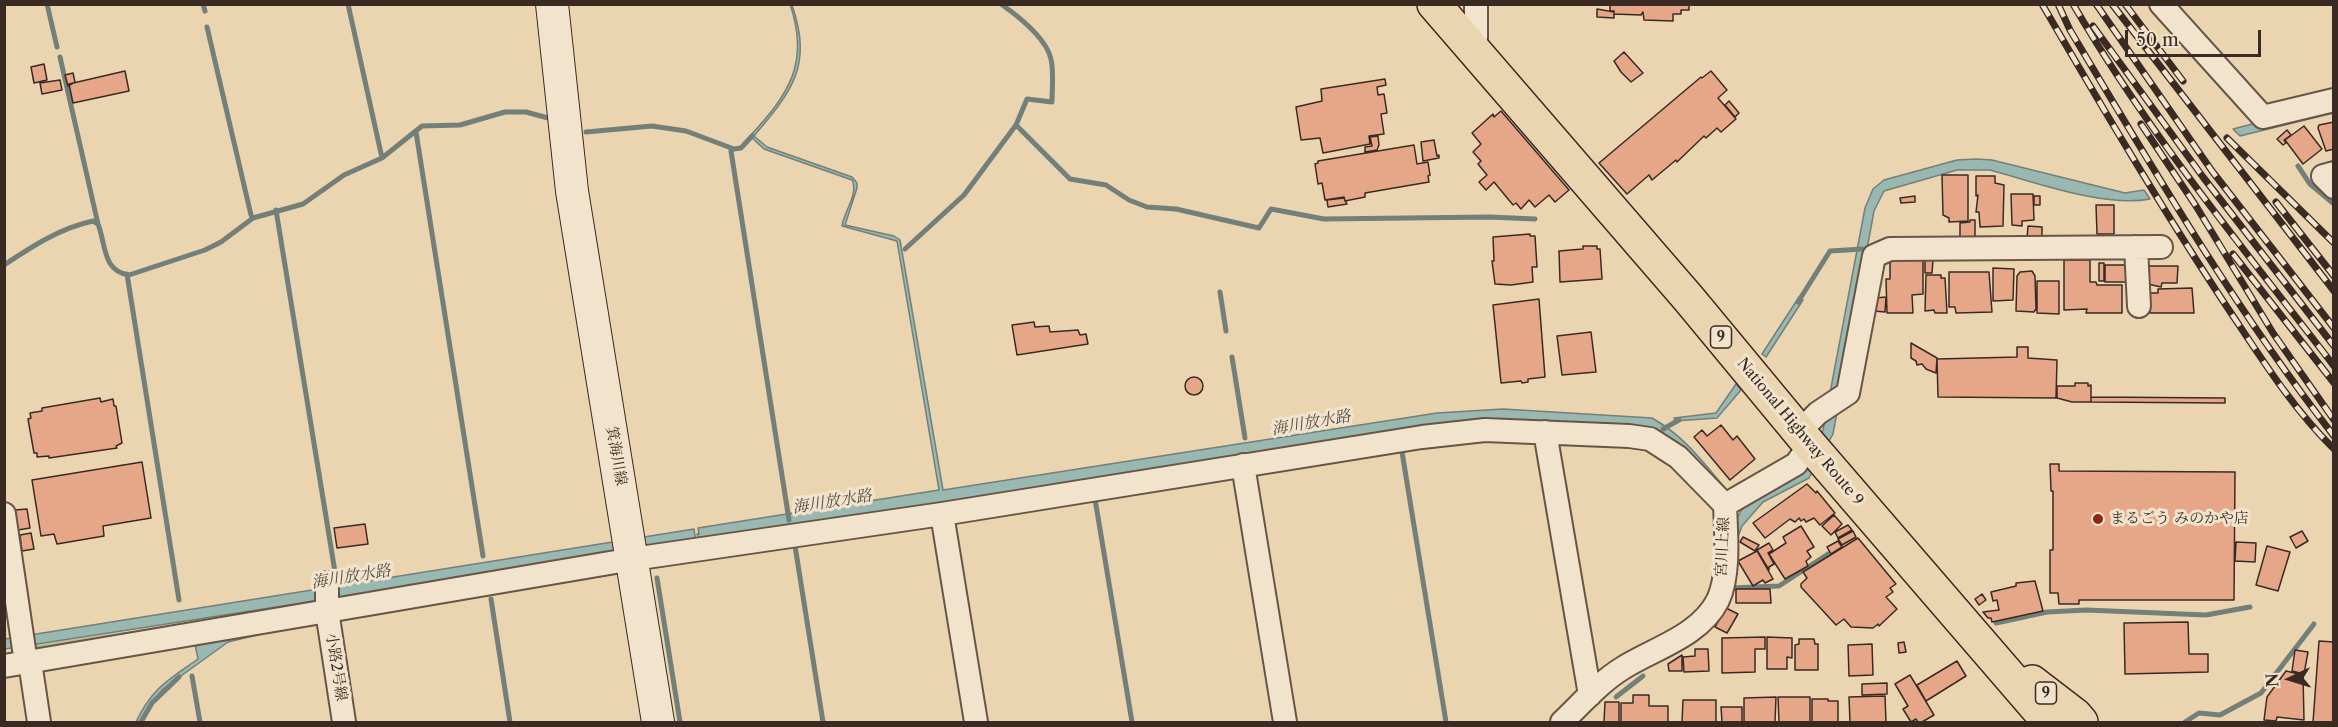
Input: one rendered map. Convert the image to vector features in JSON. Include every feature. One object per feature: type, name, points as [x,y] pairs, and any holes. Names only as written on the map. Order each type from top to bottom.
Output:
[{"type":"highway","name":"National Highway Route 9","points":[[1434,4],[1476,50],[2049,723]]},
{"type":"highway","name":"9","points":[[2006,671],[2011,703],[2025,723]]},
{"type":"highway","name":"9","points":[[2006,671],[2030,681],[2075,715],[2081,723]]},
{"type":"street","name":"箕海川線","points":[[552,4],[572,191],[658,723]]},
{"type":"street","points":[[1476,4],[1476,50]]},
{"type":"street","points":[[2161,4],[2263,117],[2334,100]]},
{"type":"street","points":[[2334,173],[2323,176],[2334,187]]},
{"type":"street","points":[[2139,306],[2136,247],[2161,247]]},
{"type":"street","name":"宮川上線","points":[[1562,723],[1590,695],[1623,668],[1689,631],[1708,617],[1719,598],[1726,565],[1725,505],[1796,464],[1818,413],[1848,393],[1874,256],[1890,249],[2136,247]]},
{"type":"street","points":[[4,666],[27,659],[327,599],[633,559],[942,514],[1422,437],[1485,430],[1650,438],[1678,458],[1725,505]]},
{"type":"street","points":[[1545,432],[1590,695]]},
{"type":"street","points":[[1243,465],[1285,723]]},
{"type":"street","points":[[4,514],[39,723]]},
{"type":"street","points":[[942,514],[976,723]]},
{"type":"street","name":"小路2号線","points":[[327,599],[344,723]]},
{"type":"green space","points":[[312,604],[31,653],[30,646]]},
{"type":"water","points":[[790,4],[798,26],[800,45],[795,77],[779,105],[754,136],[767,147],[852,177],[857,183],[857,188],[845,225],[894,236],[900,240],[943,490],[1437,413],[1503,409],[1652,418],[1683,441],[1725,488],[1719,493],[1681,450],[1573,425],[700,542],[697,534],[699,534],[698,528],[939,490],[897,241],[842,226],[854,191],[852,180],[764,149],[750,136],[776,106],[792,76],[798,44]]},
{"type":"water","points":[[2333,103],[2333,113],[2240,136],[2233,129]]},
{"type":"water","points":[[1957,160],[1992,160],[2125,193],[2144,190],[2150,199],[2132,201],[2091,197],[1990,170],[1957,170],[1884,191],[1874,211],[1833,434],[1809,478],[1763,502],[1742,526],[1736,542],[1732,528],[1748,498],[1802,469],[1823,430],[1865,208],[1873,189],[1884,180]]},
{"type":"water","points":[[1799,297],[1803,300],[1766,357],[1762,354]]},
{"type":"water","points":[[1736,384],[1741,390],[1717,418],[1675,421],[1674,418],[1716,413]]},
{"type":"water","points":[[694,529],[696,542],[5,649],[5,639]]},
{"type":"water","points":[[705,554],[703,560],[303,624],[228,642],[163,689],[151,704],[142,722],[136,722],[155,693],[169,679],[198,659],[195,644],[316,616]]},
{"type":"building","points":[[1610,4],[1689,4],[1689,10],[1681,10],[1681,14],[1673,14],[1673,21],[1644,20],[1643,12],[1641,15],[1614,14],[1614,11],[1610,11]]},
{"type":"building","points":[[1597,9],[1614,12],[1614,18],[1597,17]]},
{"type":"building","points":[[1624,52],[1643,73],[1631,82],[1614,61]]},
{"type":"building","points":[[44,64],[47,80],[34,83],[31,67]]},
{"type":"building","points":[[125,71],[129,91],[73,103],[69,84]]},
{"type":"building","points":[[1711,71],[1727,90],[1718,98],[1736,119],[1721,132],[1717,128],[1706,138],[1704,136],[1677,162],[1676,160],[1652,180],[1649,175],[1627,194],[1599,163]]},
{"type":"building","points":[[73,73],[75,82],[68,86],[65,75]]},
{"type":"building","points":[[1385,79],[1386,85],[1377,87],[1378,95],[1384,94],[1387,113],[1381,114],[1384,134],[1369,136],[1370,144],[1323,153],[1320,138],[1301,140],[1296,107],[1322,101],[1321,89]]},
{"type":"building","points":[[60,80],[62,90],[42,94],[40,83]]},
{"type":"building","points":[[1729,101],[1739,113],[1735,117],[1725,105]]},
{"type":"building","points":[[1501,111],[1569,190],[1555,202],[1549,195],[1535,207],[1529,200],[1521,209],[1516,203],[1513,205],[1494,182],[1486,190],[1479,182],[1487,175],[1478,164],[1481,161],[1473,152],[1481,144],[1472,133],[1493,114],[1494,117]]},
{"type":"building","points":[[2334,122],[2334,149],[2326,151],[2318,128],[2319,125]]},
{"type":"building","points":[[2304,126],[2322,149],[2303,164],[2285,140]]},
{"type":"building","points":[[2287,130],[2291,135],[2284,140],[2286,143],[2283,145],[2277,139]]},
{"type":"building","points":[[1378,136],[1377,150],[1365,152],[1365,147],[1372,146],[1370,137]]},
{"type":"building","points":[[1434,140],[1439,158],[1423,161],[1421,142]]},
{"type":"building","points":[[1414,145],[1417,164],[1428,162],[1429,182],[1365,193],[1365,197],[1345,201],[1344,197],[1325,200],[1322,183],[1318,184],[1315,164],[1318,161]]},
{"type":"building","points":[[1942,175],[1968,175],[1968,221],[1949,222],[1949,218],[1943,215]]},
{"type":"building","points":[[1976,176],[1995,176],[1995,183],[2004,185],[2003,226],[1980,227],[1979,212],[1976,212],[1978,195],[1976,196]]},
{"type":"building","points":[[2011,194],[2033,194],[2034,220],[2022,221],[2022,226],[2012,225]]},
{"type":"building","points":[[1915,196],[1915,202],[1901,203],[1900,198]]},
{"type":"building","points":[[2034,196],[2040,196],[2040,205],[2034,205]]},
{"type":"building","points":[[1344,198],[1347,204],[1328,207],[1327,200]]},
{"type":"building","points":[[2096,205],[2114,205],[2114,234],[2097,234]]},
{"type":"building","points":[[1970,220],[1975,220],[1975,239],[1960,239],[1960,223],[1970,222]]},
{"type":"building","points":[[2028,226],[2042,227],[2042,239],[2027,239]]},
{"type":"building","points":[[1530,234],[1530,236],[1535,236],[1537,267],[1532,267],[1533,282],[1511,285],[1495,284],[1492,261],[1494,261],[1493,237]]},
{"type":"building","points":[[1583,246],[1597,246],[1597,249],[1600,249],[1602,279],[1560,282],[1559,251],[1583,249]]},
{"type":"building","points":[[1890,260],[1923,260],[1923,294],[1912,295],[1913,313],[1887,313],[1886,279],[1890,279]]},
{"type":"building","points":[[1925,260],[1933,260],[1932,273],[1925,273]]},
{"type":"building","points":[[2064,260],[2090,260],[2090,282],[2096,282],[2097,285],[2122,285],[2122,313],[2086,313],[2087,309],[2064,310]]},
{"type":"building","points":[[2099,263],[2104,263],[2104,281],[2099,281]]},
{"type":"building","points":[[2105,265],[2129,265],[2129,282],[2105,282]]},
{"type":"building","points":[[2149,266],[2178,266],[2177,283],[2162,283],[2161,287],[2148,284]]},
{"type":"building","points":[[1993,268],[2014,269],[2013,300],[1993,301]]},
{"type":"building","points":[[2032,271],[2035,276],[2036,309],[2034,312],[2016,311],[2017,276],[2020,272]]},
{"type":"building","points":[[1949,272],[1989,272],[1992,312],[1956,313],[1955,307],[1949,307]]},
{"type":"building","points":[[1926,275],[1941,275],[1941,278],[1945,278],[1947,313],[1935,313],[1934,310],[1925,311]]},
{"type":"building","points":[[2037,281],[2059,281],[2059,314],[2037,313]]},
{"type":"building","points":[[2192,288],[2194,313],[2150,313],[2150,293],[2158,293],[2158,289]]},
{"type":"building","points":[[1886,297],[1885,312],[1874,311],[1875,298]]},
{"type":"building","points":[[1539,299],[1545,377],[1528,379],[1528,382],[1522,383],[1521,381],[1501,383],[1493,305]]},
{"type":"building","points":[[1034,322],[1035,327],[1049,326],[1050,332],[1078,330],[1080,335],[1086,334],[1088,344],[1017,355],[1012,325]]},
{"type":"building","points":[[1591,332],[1596,372],[1562,375],[1557,336]]},
{"type":"building","points":[[1911,343],[1937,358],[1936,373],[1926,369],[1922,364],[1917,365],[1916,361],[1911,358]]},
{"type":"building","points":[[2017,347],[2028,347],[2028,358],[2057,360],[2056,398],[1938,397],[1937,359],[2017,357]]},
{"type":"building","points":[[1194,377],[1200,380],[1203,386],[1200,392],[1194,395],[1188,392],[1185,386],[1188,380]]},
{"type":"building","points":[[2075,383],[2091,385],[2091,402],[2072,402],[2057,398],[2057,386],[2075,386]]},
{"type":"building","points":[[2091,397],[2225,398],[2225,403],[2091,402]]},
{"type":"building","points":[[100,398],[101,402],[113,399],[114,406],[116,406],[122,443],[116,446],[117,448],[49,458],[49,456],[37,457],[37,453],[34,453],[28,419],[31,418],[30,413],[42,411],[42,408]]},
{"type":"building","points":[[1721,425],[1733,440],[1737,436],[1755,459],[1730,480],[1694,437],[1702,430],[1707,436]]},
{"type":"building","points":[[142,462],[151,518],[103,526],[104,536],[57,544],[54,534],[41,536],[32,480]]},
{"type":"building","points":[[2050,464],[2059,464],[2059,471],[2235,472],[2234,600],[2079,600],[2079,604],[2059,604],[2058,593],[2050,593],[2053,491],[2051,491]]},
{"type":"building","points":[[1807,484],[1816,493],[1817,491],[1835,513],[1820,525],[1814,518],[1806,522],[1799,518],[1795,522],[1790,519],[1765,538],[1753,523]]},
{"type":"building","points":[[27,509],[30,528],[18,530],[15,510]]},
{"type":"building","points":[[1834,515],[1842,524],[1831,535],[1822,526]]},
{"type":"building","points":[[365,524],[368,544],[337,548],[334,528]]},
{"type":"building","points":[[1848,525],[1852,530],[1838,538],[1835,532]]},
{"type":"building","points":[[1801,526],[1814,547],[1807,551],[1811,557],[1806,561],[1808,566],[1785,579],[1769,554],[1786,543],[1783,537]]},
{"type":"building","points":[[1853,531],[1856,537],[1842,545],[1838,539]]},
{"type":"building","points":[[2302,531],[2308,541],[2296,548],[2290,537]]},
{"type":"building","points":[[31,533],[34,549],[22,551],[20,535]]},
{"type":"building","points":[[1743,537],[1759,545],[1755,551],[1740,542]]},
{"type":"building","points":[[1858,538],[1896,584],[1890,588],[1893,592],[1886,597],[1897,609],[1879,626],[1878,624],[1873,628],[1851,627],[1844,619],[1836,625],[1801,587],[1807,578],[1803,572]]},
{"type":"building","points":[[1838,541],[1842,547],[1831,554],[1827,547]]},
{"type":"building","points":[[2236,542],[2256,543],[2255,562],[2235,561]]},
{"type":"building","points":[[1769,543],[1773,550],[1768,553],[1774,564],[1769,567],[1769,570],[1757,550]]},
{"type":"building","points":[[2267,546],[2290,552],[2278,591],[2256,585]]},
{"type":"building","points":[[1757,551],[1773,579],[1765,583],[1763,580],[1753,586],[1738,561]]},
{"type":"building","points":[[2035,581],[2043,611],[1992,622],[1991,618],[1983,612],[1999,610],[1997,600],[1993,601],[1991,592],[2016,586],[2016,583]]},
{"type":"building","points":[[1736,589],[1770,589],[1771,603],[1736,603]]},
{"type":"building","points":[[1982,594],[1986,600],[1979,605],[1975,599]]},
{"type":"building","points":[[1726,608],[1738,614],[1727,633],[1715,627]]},
{"type":"building","points":[[2188,622],[2189,654],[2208,654],[2208,672],[2125,674],[2124,623]]},
{"type":"building","points":[[1765,637],[1765,649],[1755,649],[1755,672],[1722,673],[1722,638]]},
{"type":"building","points":[[1767,637],[1792,638],[1792,658],[1787,657],[1787,669],[1767,669]]},
{"type":"building","points":[[1799,639],[1814,639],[1815,644],[1818,644],[1818,670],[1795,670],[1795,645],[1799,644]]},
{"type":"building","points":[[2319,641],[2334,642],[2334,722],[2313,722]]},
{"type":"building","points":[[1904,642],[1906,652],[1899,653],[1898,643]]},
{"type":"building","points":[[1872,644],[1873,675],[1849,676],[1848,645]]},
{"type":"building","points":[[1695,649],[1708,649],[1709,671],[1684,672],[1683,657],[1695,656]]},
{"type":"building","points":[[2295,650],[2308,652],[2304,674],[2292,671]]},
{"type":"building","points":[[1682,655],[1682,671],[1669,671],[1668,664]]},
{"type":"building","points":[[1957,661],[1966,676],[1926,701],[1917,685]]},
{"type":"building","points":[[2286,671],[2303,675],[2304,720],[2277,717],[2276,721],[2264,720],[2267,697]]},
{"type":"building","points":[[1910,675],[1934,715],[1922,722],[1916,719],[1911,722],[1903,709],[1908,706],[1895,684]]},
{"type":"building","points":[[1887,683],[1887,694],[1862,695],[1862,684]]},
{"type":"building","points":[[1633,695],[1649,695],[1649,706],[1668,706],[1668,722],[1621,722],[1621,703],[1633,703]]},
{"type":"building","points":[[1885,696],[1886,722],[1850,722],[1849,697]]},
{"type":"building","points":[[1776,697],[1775,722],[1744,722],[1744,698]]},
{"type":"building","points":[[1778,697],[1810,697],[1810,722],[1779,722]]},
{"type":"building","points":[[1812,699],[1838,701],[1838,722],[1812,722]]},
{"type":"building","points":[[1683,700],[1716,700],[1716,722],[1682,722]]},
{"type":"building","points":[[1605,702],[1619,702],[1619,722],[1604,722]]},
{"type":"building","points":[[1721,707],[1742,707],[1742,722],[1722,722]]},
{"type":"waterway","points":[[47,4],[57,47]]},
{"type":"waterway","points":[[203,4],[205,11]]},
{"type":"waterway","points":[[348,4],[382,158]]},
{"type":"waterway","points":[[905,249],[964,195],[1016,125],[1027,99],[1052,102],[1052,69],[1048,51],[1030,28],[1001,4]]},
{"type":"waterway","points":[[207,27],[251,215]]},
{"type":"waterway","points":[[60,57],[98,224]]},
{"type":"waterway","points":[[4,265],[58,233],[93,221],[98,224],[109,262],[120,272],[129,275],[205,250],[221,242],[253,218],[303,204],[344,175],[382,158],[422,126],[460,125],[505,112],[526,112],[548,118]]},
{"type":"waterway","points":[[1016,125],[1070,179],[1106,185],[1129,200],[1147,207],[1176,209],[1259,228],[1271,209],[1324,219],[1490,217],[1535,219]]},
{"type":"waterway","points":[[586,132],[652,126],[686,131],[734,149],[741,148],[752,136]]},
{"type":"waterway","points":[[416,132],[483,556]]},
{"type":"waterway","name":"海川放水路","points":[[731,151],[789,520]]},
{"type":"waterway","points":[[2298,166],[2310,184],[2334,204]]},
{"type":"waterway","name":"海川放水路","points":[[276,210],[335,572]]},
{"type":"waterway","points":[[1798,302],[1830,251],[1862,249]]},
{"type":"waterway","points":[[127,274],[179,600]]},
{"type":"waterway","points":[[1220,292],[1226,331]]},
{"type":"waterway","points":[[1232,357],[1245,438]]},
{"type":"waterway","points":[[1663,429],[1679,420]]},
{"type":"waterway","points":[[1402,452],[1446,722]]},
{"type":"waterway","points":[[1095,499],[1132,722]]},
{"type":"waterway","points":[[795,546],[823,722]]},
{"type":"waterway","points":[[1731,588],[1779,586],[1828,554]]},
{"type":"waterway","points":[[657,578],[680,722]]},
{"type":"waterway","points":[[491,599],[510,722]]},
{"type":"waterway","points":[[1996,623],[2047,612],[2086,610],[2206,615],[2250,607]]},
{"type":"waterway","points":[[2185,722],[2199,713],[2220,715],[2261,693],[2314,624]]},
{"type":"waterway","points":[[192,676],[200,722]]},
{"type":"waterway","points":[[1616,697],[1643,676]]},
{"type":"waterway","points":[[141,722],[152,703],[179,677]]},
{"type":"railway","points":[[2042,4],[2156,195],[2227,307],[2290,399],[2334,449]]},
{"type":"railway","points":[[2058,4],[2070,30],[2196,238],[2263,339],[2334,436]]},
{"type":"railway","points":[[2073,4],[2102,52],[2165,144],[2231,234],[2334,366]]},
{"type":"railway","points":[[2096,4],[2212,171],[2334,328]]},
{"type":"railway","points":[[2112,4],[2334,291]]},
{"type":"railway","points":[[2125,4],[2183,81]]},
{"type":"railway","points":[[2093,26],[2203,177],[2334,346]]},
{"type":"railway","points":[[2141,124],[2196,206],[2273,333],[2334,420]]},
{"type":"railway","points":[[2227,138],[2334,243]]},
{"type":"railway","points":[[2276,202],[2334,276]]},
{"type":"railway","points":[[2233,254],[2334,383]]},
{"type":"place","name":"まるごう みのかや店","points":[[2098,519]]}]
